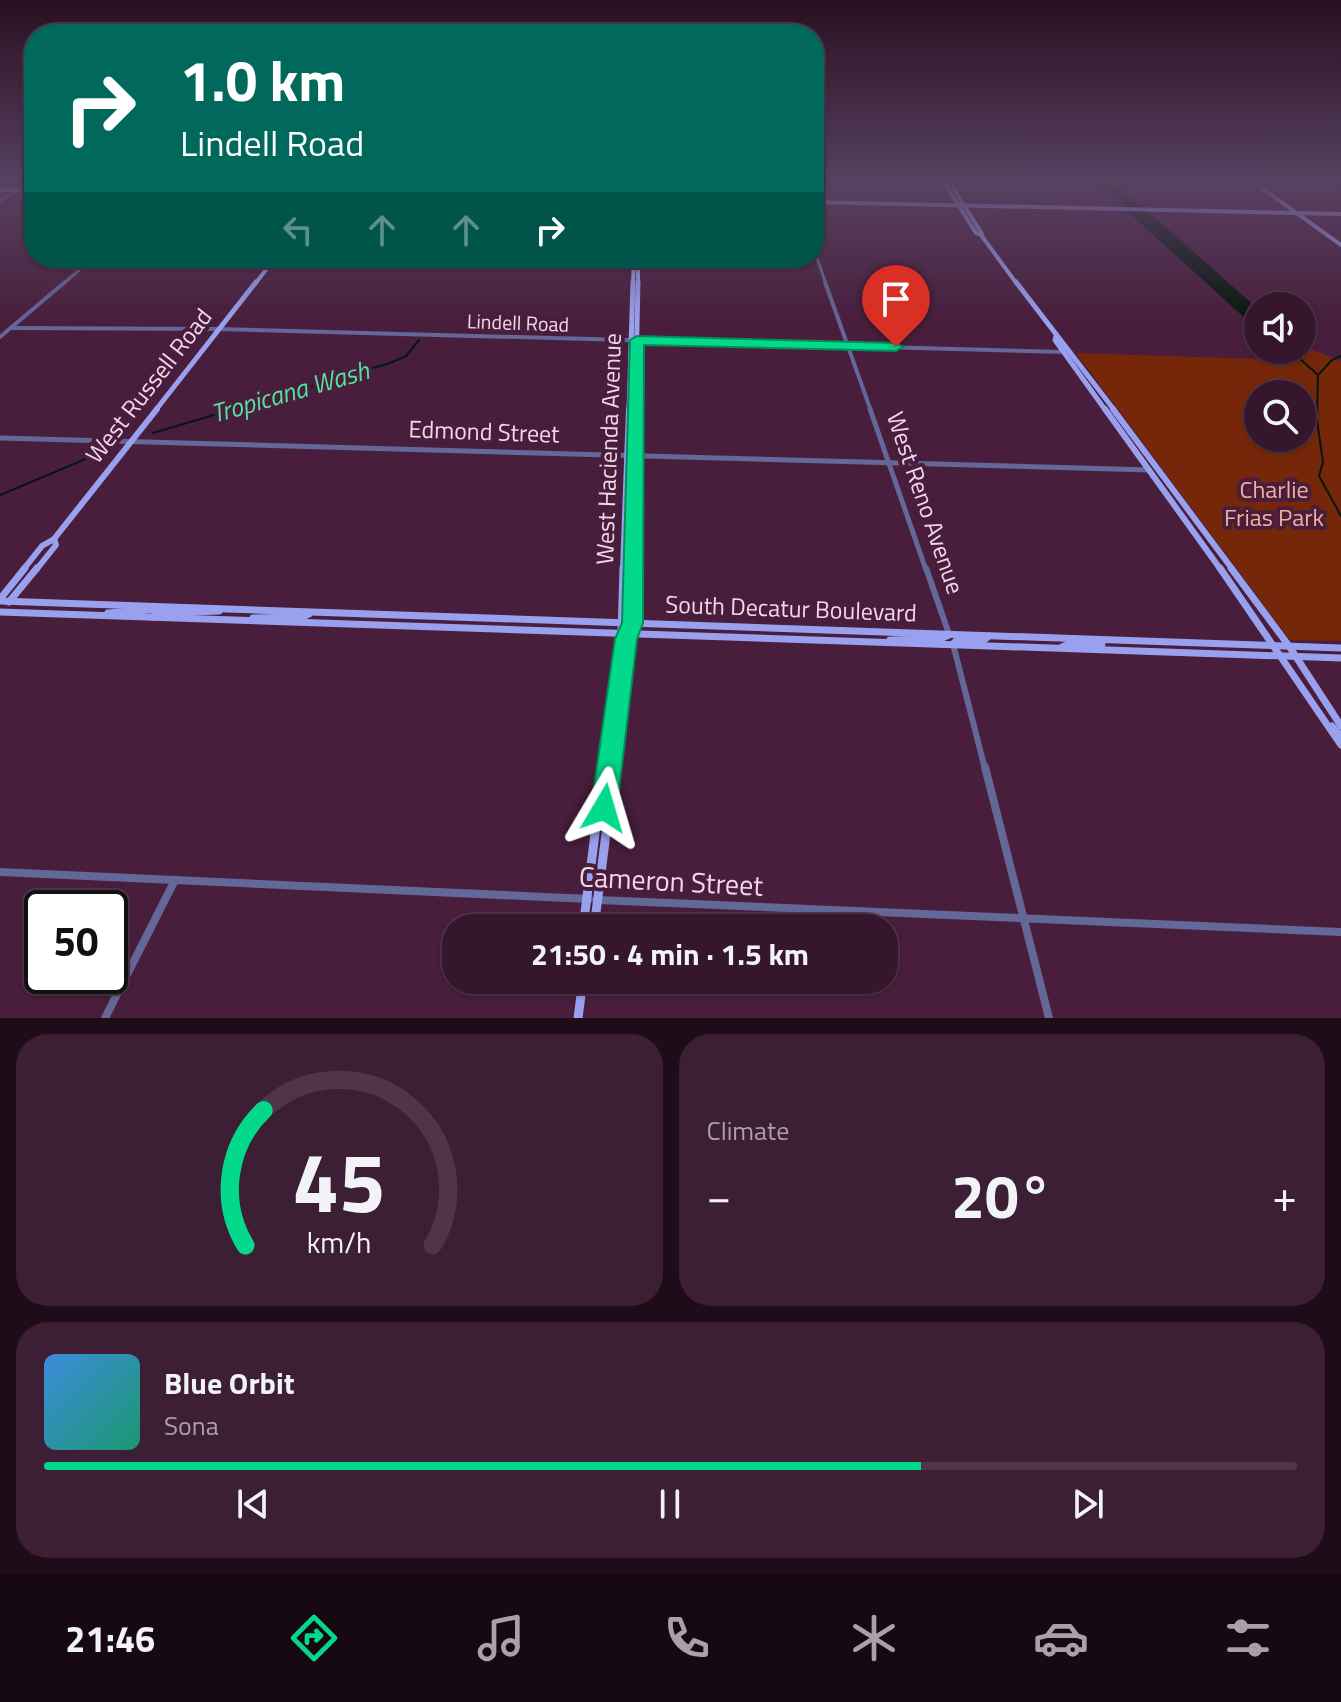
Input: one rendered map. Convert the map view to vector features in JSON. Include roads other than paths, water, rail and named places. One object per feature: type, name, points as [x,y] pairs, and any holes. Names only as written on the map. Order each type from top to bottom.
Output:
[{"type":"main road","points":[[979,229],[1056,336],[1071,352],[1122,432],[1283,656],[1341,745]]},
{"type":"main road","points":[[1316,229],[1341,245]]},
{"type":"main road","name":"West Russell Road","points":[[0,600],[42,546],[54,539],[267,268]]},
{"type":"main road","name":"West Hacienda Avenue","points":[[587,914],[608,818],[604,808],[626,635],[632,623],[629,570],[636,268]]},
{"type":"main road","points":[[1056,336],[1055,340],[1063,352],[1131,432],[1289,646],[1341,726]]},
{"type":"main road","points":[[1122,432],[1131,432]]},
{"type":"main road","points":[[1196,534],[1207,534]]},
{"type":"main road","name":"West Russell Road","points":[[0,612],[56,545],[54,539]]},
{"type":"main road","name":"West Hacienda Avenue","points":[[626,635],[622,623],[629,570]]},
{"type":"main road","name":"South Decatur Boulevard","points":[[0,600],[1341,648]]},
{"type":"main road","points":[[93,616],[119,611],[156,611],[166,607]]},
{"type":"main road","points":[[150,618],[161,613],[212,614],[227,609]]},
{"type":"main road","name":"South Decatur Boulevard","points":[[0,612],[1341,658]]},
{"type":"main road","points":[[241,620],[265,616],[302,617],[313,612]]},
{"type":"main road","points":[[882,642],[897,637],[945,639],[949,634]]},
{"type":"main road","points":[[953,644],[957,640],[984,640],[989,636]]},
{"type":"main road","points":[[1060,648],[1069,644],[1113,644],[1120,641]]},
{"type":"main road","points":[[1123,651],[1128,646],[1166,642]]},
{"type":"main road","points":[[1323,718],[1341,736]]},
{"type":"main road","name":"West Hacienda Avenue","points":[[592,899],[593,914]]},
{"type":"main road","points":[[578,1018],[581,994]]},
{"type":"street","points":[[0,337],[81,268]]},
{"type":"street","name":"West Reno Avenue","points":[[821,268],[949,634]]},
{"type":"street","name":"Lindell Road","points":[[11,328],[219,329],[1071,352]]},
{"type":"street","name":"Edmond Street","points":[[0,438],[1159,470]]},
{"type":"street","points":[[953,644],[1049,1018]]},
{"type":"street","name":"Cameron Street","points":[[0,872],[1341,932]]},
{"type":"street","points":[[105,1018],[175,880]]},
{"type":"waterway","name":"Tropicana Wash","points":[[153,433],[390,363],[406,356],[419,340]]},
{"type":"waterway","points":[[1319,374],[1332,360],[1341,356]]},
{"type":"waterway","points":[[1306,364],[1317,374]]},
{"type":"waterway","points":[[1318,375],[1317,421],[1323,462],[1319,476],[1341,516]]},
{"type":"waterway","name":"Tropicana Wash","points":[[0,495],[107,450]]},
{"type":"park label","name":"Charlie Frias Park","points":[[1274,504]]}]
